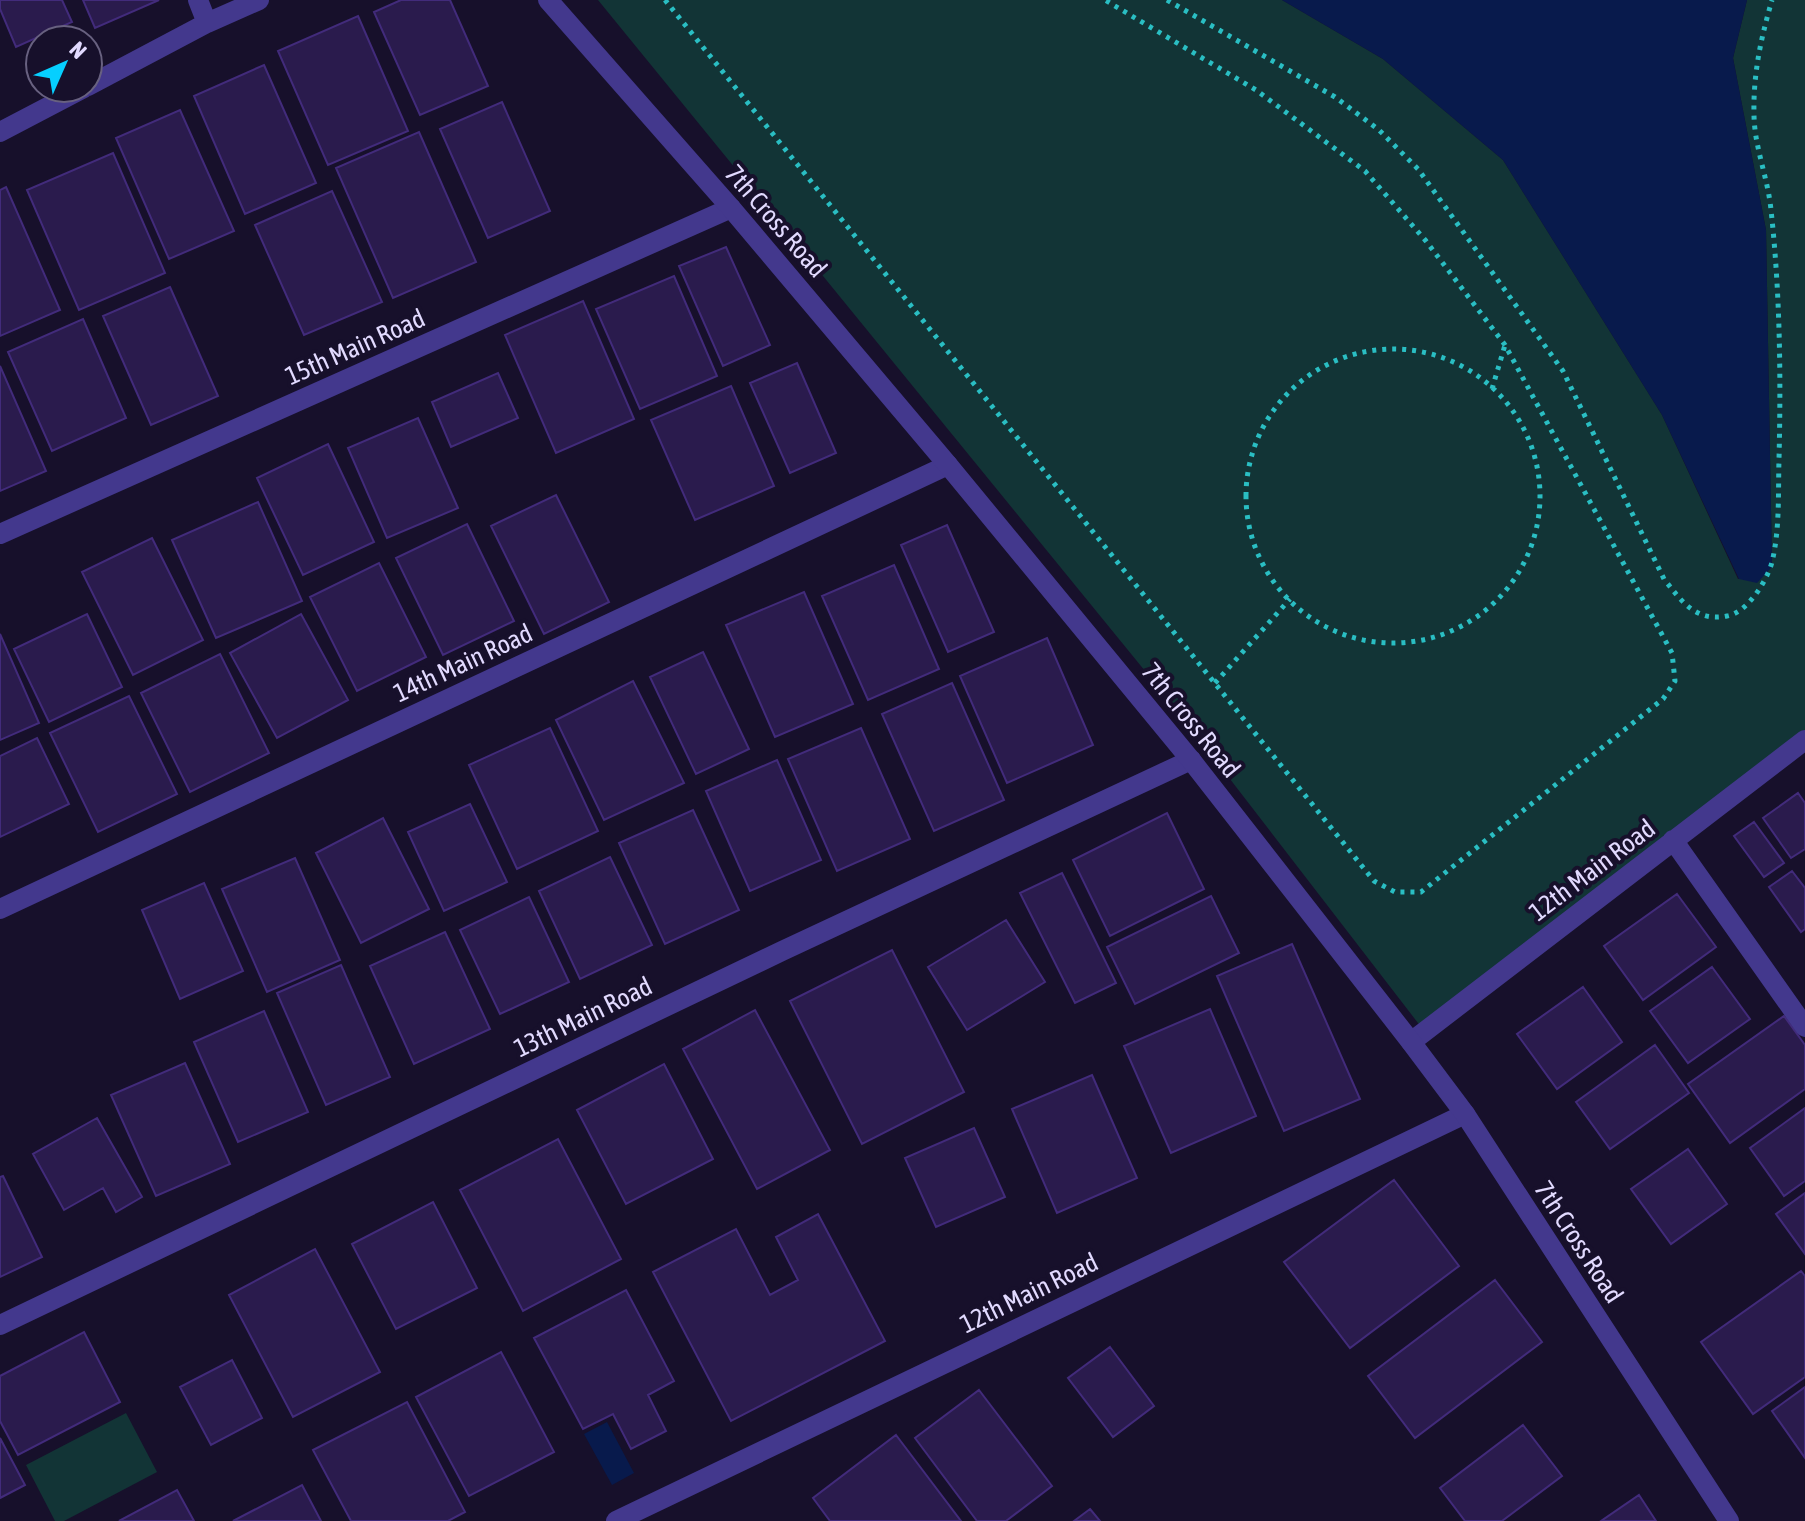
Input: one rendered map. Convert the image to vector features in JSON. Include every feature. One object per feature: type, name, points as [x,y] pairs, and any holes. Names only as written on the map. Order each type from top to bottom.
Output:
[{"type":"street","points":[[198,0],[207,23]]},
{"type":"street","points":[[104,77],[207,23],[259,0]]},
{"type":"street","name":"7th Cross Road","points":[[548,0],[731,208],[948,465],[1191,760],[1411,1042],[1465,1114],[1729,1521]]},
{"type":"street","points":[[0,132],[54,104]]},
{"type":"street","name":"15th Main Road","points":[[0,534],[731,208]]},
{"type":"street","name":"14th Main Road","points":[[0,909],[948,465]]},
{"type":"street","name":"12th Main Road","points":[[1411,1042],[1805,740]]},
{"type":"street","name":"13th Main Road","points":[[0,1325],[782,951],[1191,760]]},
{"type":"street","points":[[1673,840],[1805,1027]]},
{"type":"street","points":[[1788,1001],[1805,988]]},
{"type":"street","name":"12th Main Road","points":[[616,1521],[1465,1114]]},
{"type":"path","points":[[665,0],[1374,881],[1395,892],[1421,892],[1663,699],[1675,681],[1672,653],[1505,345],[1426,241],[1365,171],[1256,90],[1105,0]]},
{"type":"path","points":[[1167,0],[1335,97],[1379,130],[1418,169],[1489,263],[1563,371],[1664,579],[1687,608],[1708,619],[1732,616],[1752,599],[1771,566],[1777,528],[1780,413],[1776,270],[1771,206],[1753,118],[1755,76],[1772,0]]},
{"type":"path","points":[[1492,389],[1505,345]]},
{"type":"path","points":[[1378,349],[1428,352],[1471,371],[1492,389],[1506,401],[1531,442],[1541,487],[1537,534],[1518,576],[1487,611],[1446,634],[1401,644],[1355,639],[1308,617],[1272,581],[1246,531],[1245,483],[1258,434],[1287,392],[1328,363],[1378,349]]},
{"type":"path","points":[[1215,683],[1290,599]]},
{"type":"green space","points":[[598,0],[1282,0],[1383,59],[1503,160],[1662,415],[1738,579],[1772,567],[1766,230],[1733,58],[1747,0],[1805,0],[1805,740],[1428,1036],[1176,709]]},
{"type":"green space","points":[[126,1413],[157,1472],[64,1521],[55,1521],[26,1465]]},
{"type":"water","points":[[1282,0],[1747,0],[1733,58],[1766,230],[1772,567],[1757,583],[1739,579],[1662,415],[1503,160],[1383,59]]},
{"type":"water","points":[[607,1422],[634,1473],[612,1485],[584,1434]]},
{"type":"building","points":[[0,0],[62,0],[72,22],[24,24],[24,43],[16,47],[0,9]]},
{"type":"building","points":[[83,0],[159,0],[104,24],[93,24]]},
{"type":"building","points":[[401,0],[450,0],[488,86],[420,115],[374,12]]},
{"type":"building","points":[[358,16],[408,131],[328,165],[278,51]]},
{"type":"building","points":[[264,65],[316,183],[245,214],[194,96]]},
{"type":"building","points":[[502,102],[550,211],[488,238],[440,129]]},
{"type":"building","points":[[180,110],[234,231],[169,259],[116,138]]},
{"type":"building","points":[[419,132],[476,262],[393,298],[336,168]]},
{"type":"building","points":[[113,153],[165,273],[79,310],[27,190]]},
{"type":"building","points":[[6,187],[60,310],[0,336],[0,190]]},
{"type":"building","points":[[332,191],[382,302],[304,335],[255,225]]},
{"type":"building","points":[[726,247],[770,345],[723,366],[679,266]]},
{"type":"building","points":[[674,276],[717,376],[640,409],[596,309]]},
{"type":"building","points":[[170,287],[218,396],[151,425],[103,316]]},
{"type":"building","points":[[583,301],[634,419],[556,453],[505,335]]},
{"type":"building","points":[[83,319],[126,418],[52,451],[8,352]]},
{"type":"building","points":[[797,363],[836,453],[790,473],[750,383]]},
{"type":"building","points":[[0,366],[46,471],[0,491]]},
{"type":"building","points":[[498,373],[518,418],[451,447],[432,402]]},
{"type":"building","points":[[731,386],[774,486],[695,520],[651,420]]},
{"type":"building","points":[[418,418],[458,508],[387,538],[348,448]]},
{"type":"building","points":[[328,444],[374,542],[303,575],[257,478]]},
{"type":"building","points":[[556,495],[609,602],[544,634],[491,526]]},
{"type":"building","points":[[258,502],[302,601],[216,638],[172,540]]},
{"type":"building","points":[[467,524],[514,621],[443,655],[396,558]]},
{"type":"building","points":[[947,525],[994,632],[948,652],[901,545]]},
{"type":"building","points":[[152,538],[203,640],[133,675],[82,572]]},
{"type":"building","points":[[379,563],[426,657],[357,691],[310,597]]},
{"type":"building","points":[[894,565],[939,669],[868,700],[822,596]]},
{"type":"building","points":[[804,592],[853,704],[775,737],[726,625]]},
{"type":"building","points":[[87,614],[122,687],[49,722],[14,649]]},
{"type":"building","points":[[301,614],[348,700],[277,738],[230,653]]},
{"type":"building","points":[[0,634],[39,723],[0,740]]},
{"type":"building","points":[[1047,638],[1093,745],[1007,783],[960,676]]},
{"type":"building","points":[[703,652],[749,749],[696,774],[650,677]]},
{"type":"building","points":[[220,654],[269,753],[190,792],[141,693]]},
{"type":"building","points":[[633,681],[684,783],[604,820],[556,720]]},
{"type":"building","points":[[952,683],[1004,800],[934,831],[882,714]]},
{"type":"building","points":[[129,696],[177,794],[98,832],[50,733]]},
{"type":"building","points":[[550,728],[598,831],[517,869],[469,765]]},
{"type":"building","points":[[861,728],[910,839],[837,871],[788,759]]},
{"type":"building","points":[[37,738],[69,804],[0,837],[0,756]]},
{"type":"building","points":[[777,760],[821,860],[750,891],[706,791]]},
{"type":"building","points":[[1798,793],[1805,803],[1805,849],[1791,858],[1763,818]]},
{"type":"building","points":[[470,804],[507,882],[444,911],[408,832]]},
{"type":"building","points":[[693,810],[739,910],[665,944],[619,843]]},
{"type":"building","points":[[1167,813],[1204,889],[1110,936],[1073,860]]},
{"type":"building","points":[[383,818],[429,909],[361,943],[316,853]]},
{"type":"building","points":[[1754,822],[1784,863],[1764,877],[1734,836]]},
{"type":"building","points":[[610,857],[652,945],[580,979],[539,891]]},
{"type":"building","points":[[295,858],[340,960],[267,992],[222,889]]},
{"type":"building","points":[[1792,871],[1805,888],[1805,929],[1801,932],[1769,887]]},
{"type":"building","points":[[1062,873],[1116,983],[1075,1003],[1020,893]]},
{"type":"building","points":[[204,883],[243,971],[180,999],[142,910]]},
{"type":"building","points":[[1677,894],[1716,947],[1643,1000],[1604,946]]},
{"type":"building","points":[[1211,896],[1239,953],[1135,1004],[1107,947]]},
{"type":"building","points":[[529,897],[569,982],[500,1014],[460,930]]},
{"type":"building","points":[[1006,920],[1045,982],[967,1030],[928,967]]},
{"type":"building","points":[[445,932],[490,1029],[414,1064],[370,966]]},
{"type":"building","points":[[1292,944],[1360,1099],[1284,1131],[1217,976]]},
{"type":"building","points":[[892,950],[964,1092],[862,1144],[790,1001]]},
{"type":"building","points":[[341,965],[390,1077],[326,1105],[277,993]]},
{"type":"building","points":[[1712,967],[1750,1019],[1688,1063],[1650,1011]]},
{"type":"building","points":[[1583,987],[1622,1042],[1557,1089],[1517,1034]]},
{"type":"building","points":[[1210,1009],[1256,1116],[1171,1153],[1124,1046]]},
{"type":"building","points":[[755,1010],[830,1150],[757,1189],[683,1049]]},
{"type":"building","points":[[264,1011],[308,1112],[238,1142],[194,1042]]},
{"type":"building","points":[[1784,1016],[1805,1045],[1805,1089],[1730,1143],[1688,1084]]},
{"type":"building","points":[[1655,1045],[1689,1093],[1610,1149],[1576,1102]]},
{"type":"building","points":[[185,1063],[230,1164],[156,1196],[111,1095]]},
{"type":"building","points":[[664,1064],[713,1159],[626,1204],[577,1110]]},
{"type":"building","points":[[1092,1075],[1137,1178],[1057,1213],[1012,1109]]},
{"type":"building","points":[[1805,1108],[1805,1181],[1784,1196],[1750,1148]]},
{"type":"building","points":[[97,1118],[142,1197],[116,1212],[103,1188],[64,1210],[33,1154]]},
{"type":"building","points":[[974,1128],[1005,1197],[936,1227],[905,1158]]},
{"type":"building","points":[[558,1139],[621,1259],[523,1311],[460,1190]]},
{"type":"building","points":[[1688,1149],[1727,1204],[1671,1244],[1631,1189]]},
{"type":"building","points":[[3,1176],[42,1257],[0,1277],[0,1177]]},
{"type":"building","points":[[1394,1180],[1459,1266],[1350,1348],[1284,1262]]},
{"type":"building","points":[[1805,1193],[1805,1254],[1776,1214]]},
{"type":"building","points":[[433,1202],[477,1288],[396,1329],[352,1244]]},
{"type":"building","points":[[818,1214],[885,1341],[731,1421],[653,1272],[736,1229],[770,1295],[798,1280],[776,1237]]},
{"type":"building","points":[[315,1249],[380,1372],[293,1417],[229,1295]]},
{"type":"building","points":[[1801,1271],[1805,1276],[1805,1377],[1753,1414],[1701,1342]]},
{"type":"building","points":[[1495,1280],[1542,1342],[1415,1438],[1368,1376]]},
{"type":"building","points":[[626,1290],[674,1381],[648,1395],[666,1431],[631,1449],[613,1414],[583,1429],[534,1338]]},
{"type":"building","points":[[84,1332],[120,1402],[18,1455],[0,1421],[0,1376]]},
{"type":"building","points":[[1110,1347],[1154,1406],[1113,1437],[1068,1378]]},
{"type":"building","points":[[501,1352],[554,1452],[469,1496],[416,1397]]},
{"type":"building","points":[[232,1360],[262,1418],[211,1445],[180,1387]]},
{"type":"building","points":[[1805,1387],[1805,1458],[1772,1411]]},
{"type":"building","points":[[979,1390],[1052,1486],[1006,1521],[977,1521],[915,1438]]},
{"type":"building","points":[[407,1402],[465,1512],[448,1521],[351,1521],[313,1450]]},
{"type":"building","points":[[1523,1425],[1562,1476],[1502,1521],[1465,1521],[1440,1488]]},
{"type":"building","points":[[896,1435],[961,1521],[830,1521],[813,1498]]},
{"type":"building","points":[[0,1438],[25,1485],[0,1498]]},
{"type":"building","points":[[302,1485],[321,1521],[233,1521]]},
{"type":"building","points":[[177,1490],[194,1521],[119,1521]]},
{"type":"building","points":[[1639,1495],[1656,1521],[1601,1521]]},
{"type":"building","points":[[1090,1509],[1100,1521],[1074,1521]]}]
